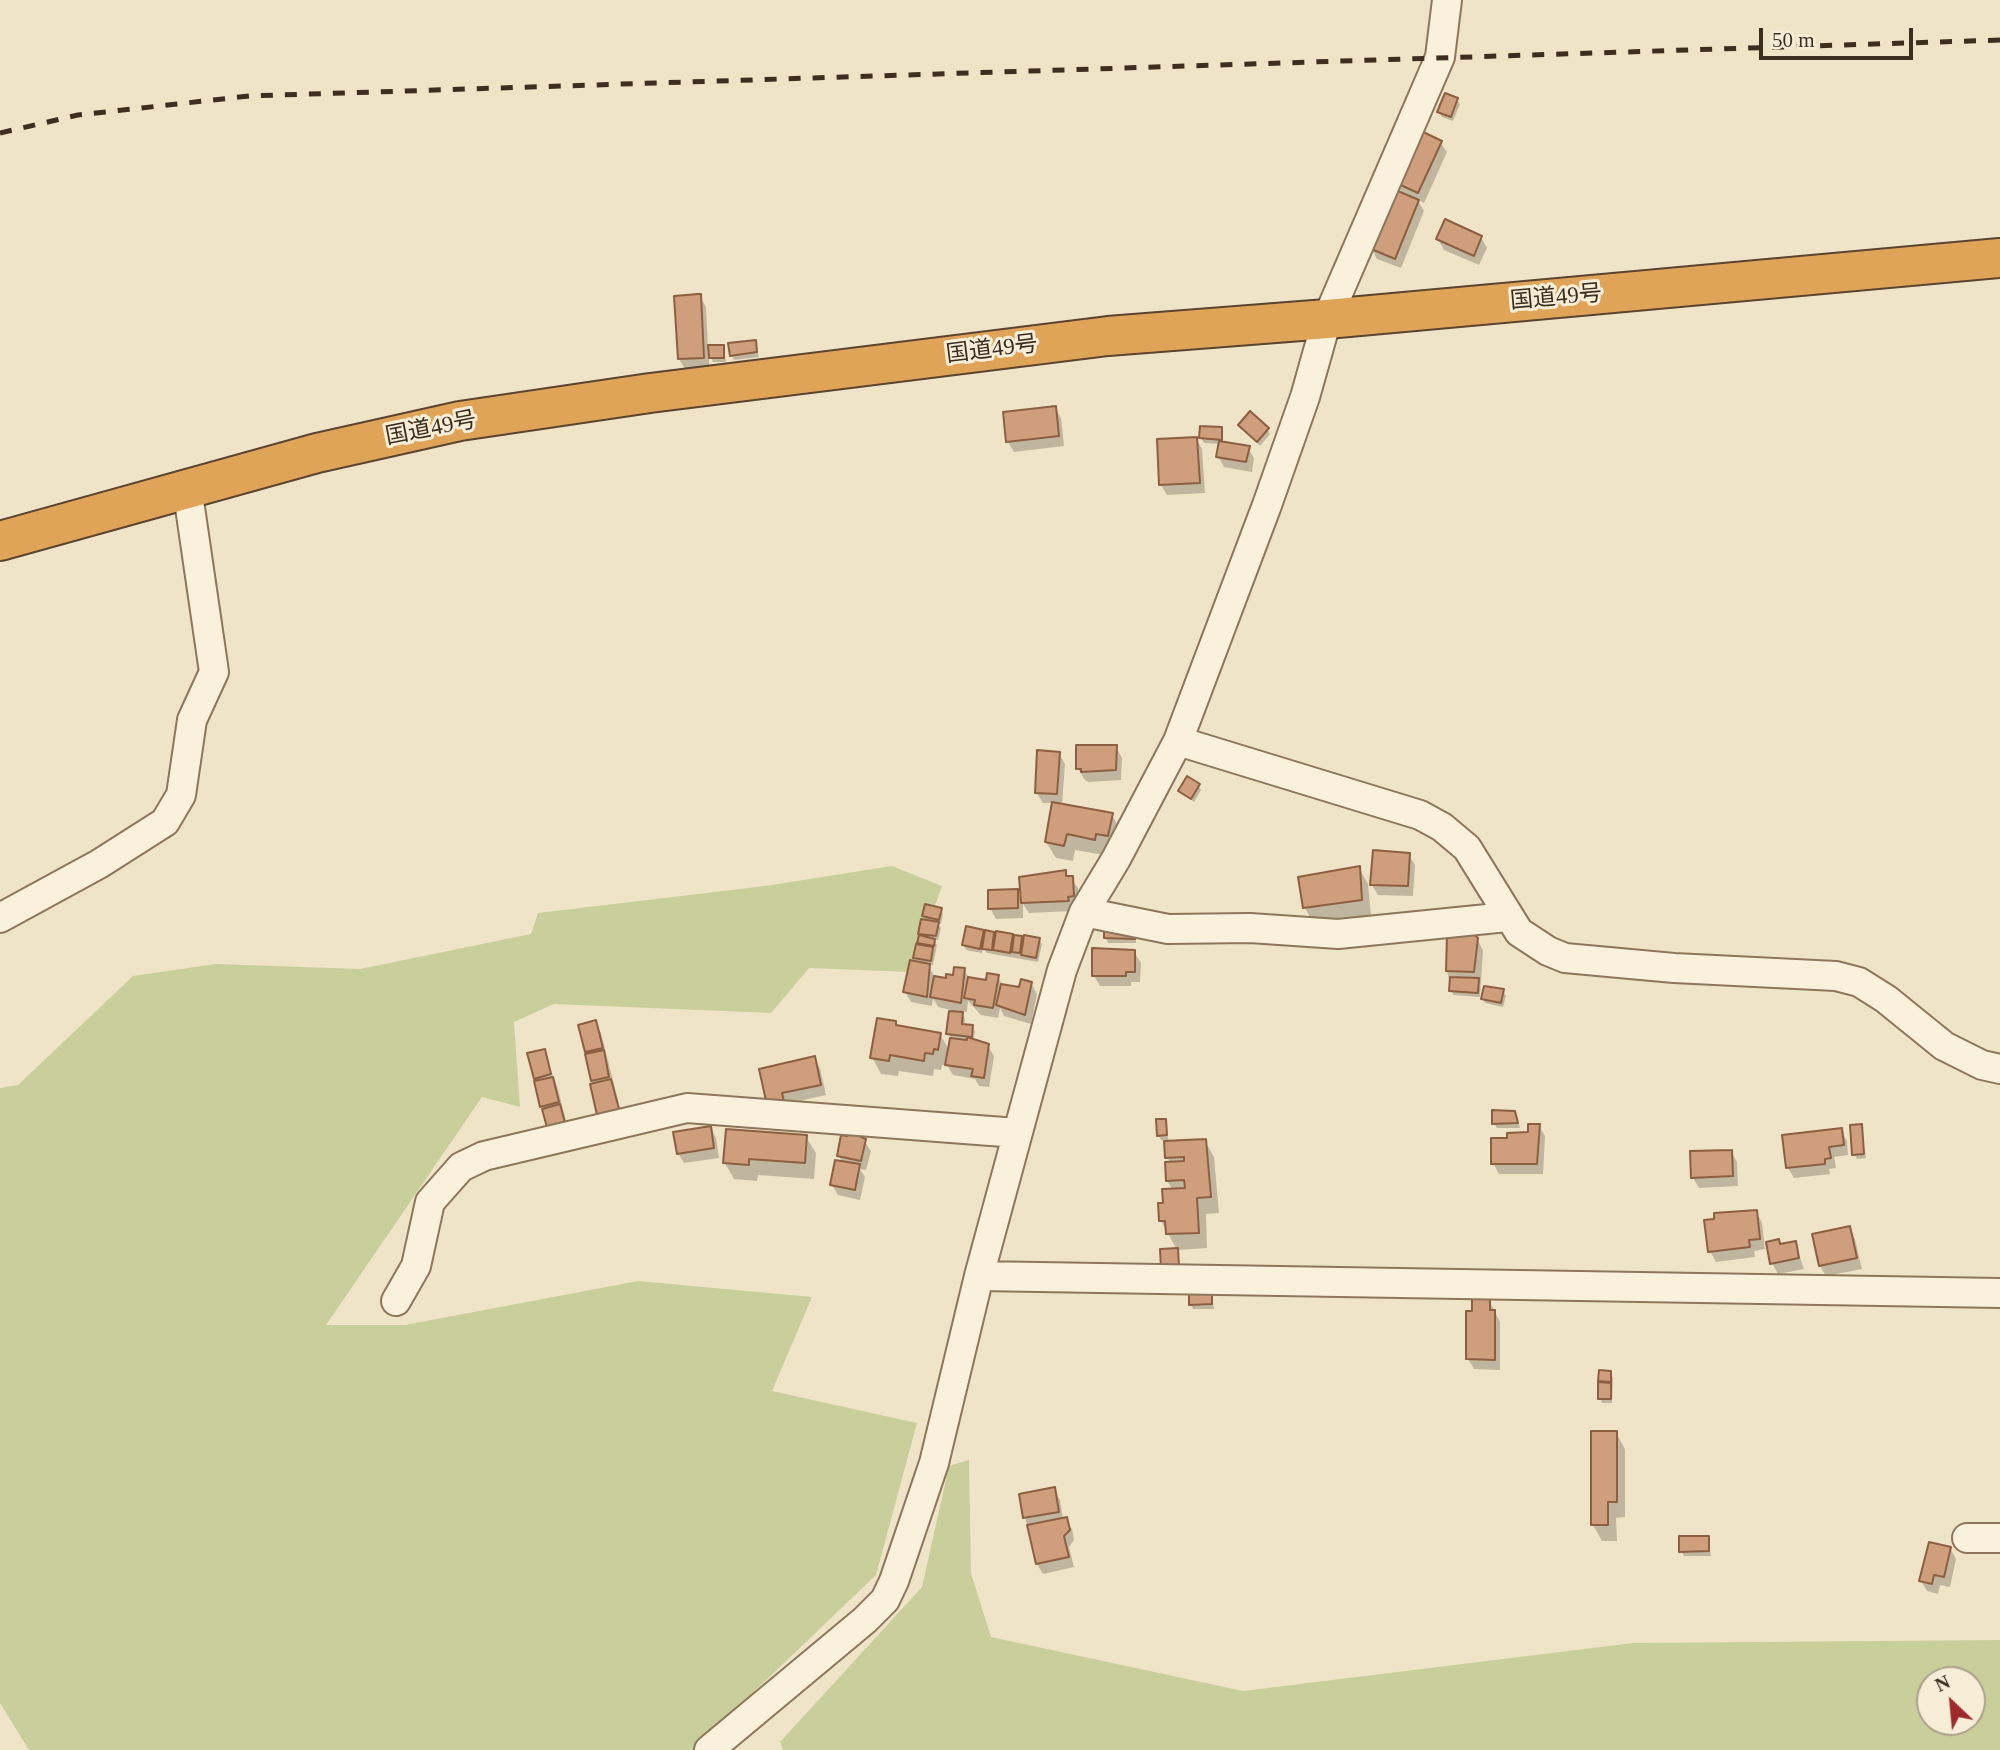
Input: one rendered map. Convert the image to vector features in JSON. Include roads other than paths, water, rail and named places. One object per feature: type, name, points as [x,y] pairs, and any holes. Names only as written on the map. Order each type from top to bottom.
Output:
[{"type":"highway","name":"国道49号","points":[[0,541],[317,453],[487,417],[1108,336],[1327,319],[2000,258]]},
{"type":"street","points":[[709,1750],[846,1637],[885,1600],[894,1581],[934,1463],[979,1276],[1062,970],[1084,912],[1116,859],[1178,741],[1267,505],[1305,397],[1327,319],[1440,57],[1447,0]]},
{"type":"street","points":[[0,918],[99,864],[165,822],[181,795],[192,720],[214,672],[187,487]]},
{"type":"street","points":[[1178,741],[1420,815],[1442,827],[1467,848],[1507,916],[1530,941],[1565,958],[1674,968],[1836,976],[1859,982],[1886,999],[1944,1046],[1982,1065],[2000,1069]]},
{"type":"street","points":[[1084,912],[1168,929],[1250,928],[1338,934],[1507,916]]},
{"type":"street","points":[[396,1301],[416,1266],[430,1202],[461,1167],[484,1156],[687,1108],[1017,1133]]},
{"type":"street","points":[[979,1276],[2000,1293]]},
{"type":"street","points":[[1967,1538],[2000,1538]]},
{"type":"railway","points":[[0,133],[78,115],[249,96],[2000,40]]}]
